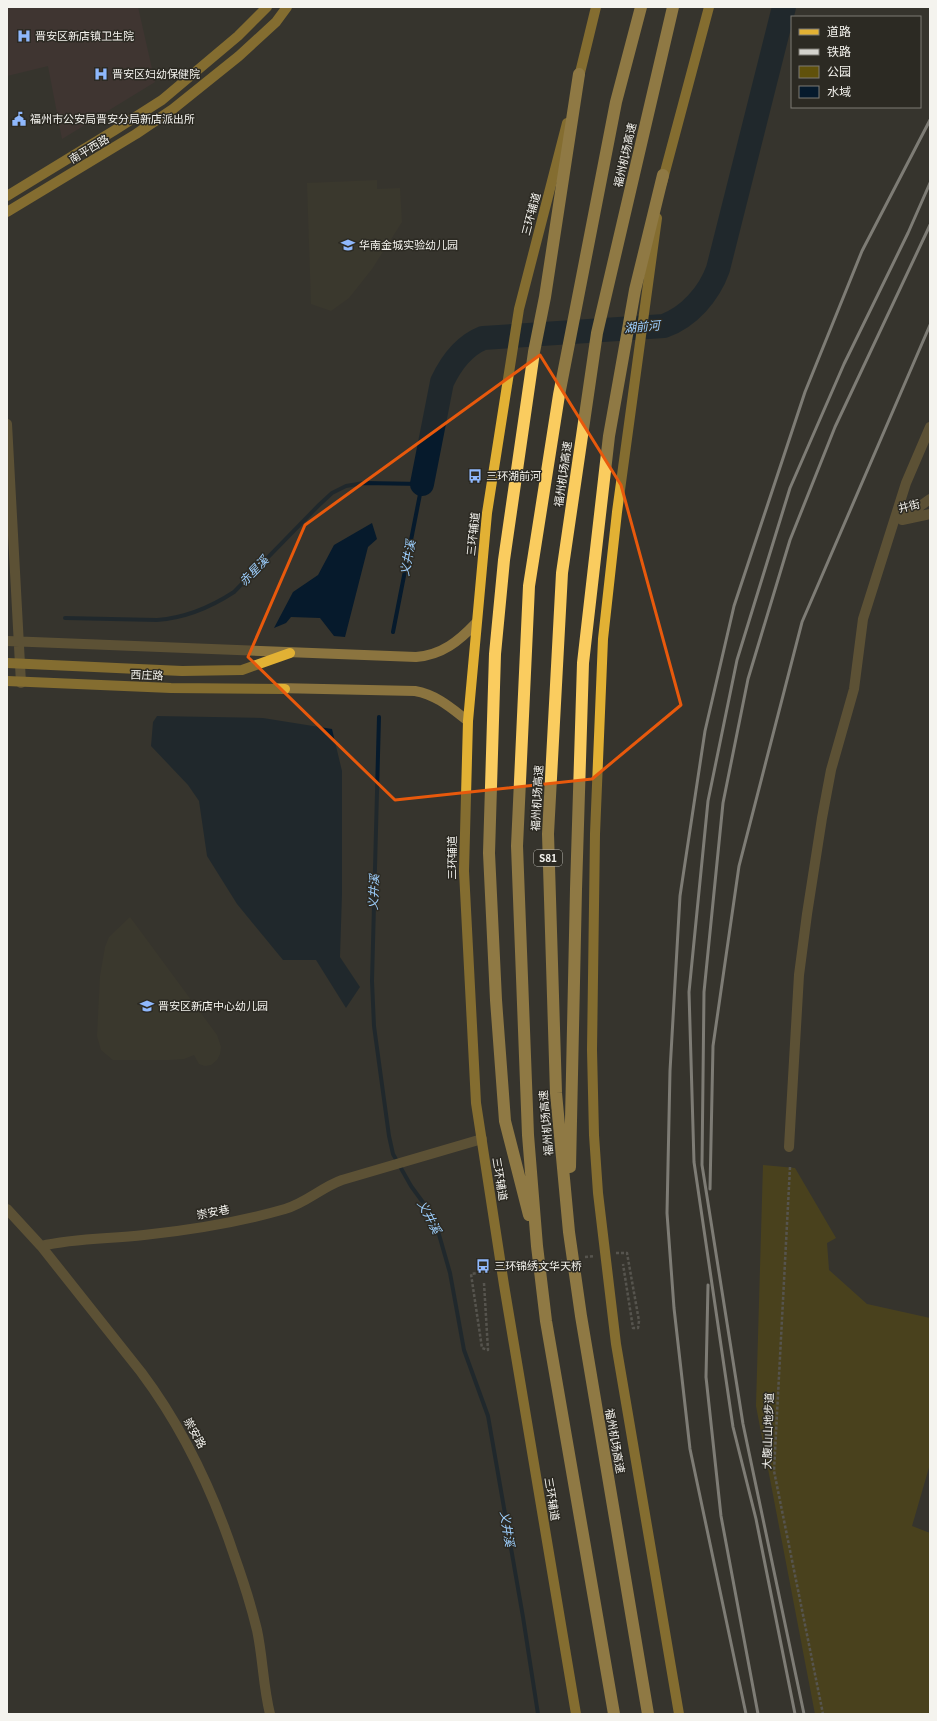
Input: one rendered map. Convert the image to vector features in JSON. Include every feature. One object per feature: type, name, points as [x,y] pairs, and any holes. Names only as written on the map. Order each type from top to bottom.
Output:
[{"type":"highway","name":"福州机场高速","points":[[614,1714],[546,1321],[537,1246],[528,1135],[517,846],[529,586],[559,395],[616,102],[641,7]]},
{"type":"highway","name":"福州机场高速","points":[[648,1714],[581,1316],[569,1232],[556,1093],[548,834],[562,573],[597,333],[673,7]]},
{"type":"highway","points":[[537,1246],[504,1121],[489,853],[494,654],[504,560],[534,352],[545,298],[579,74]]},
{"type":"highway","points":[[569,1232],[571,1050],[583,663],[609,436],[625,344],[641,292],[663,175]]},
{"type":"main road","name":"南平西路","points":[[7,196],[144,113],[162,100],[238,36],[267,7]]},
{"type":"main road","name":"南平西路","points":[[7,212],[136,134],[173,109],[239,56],[276,22],[287,7]]},
{"type":"main road","name":"三环辅道","points":[[576,1714],[504,1285],[476,1103],[464,900],[463,838],[468,721],[476,623],[487,513],[509,362],[519,309],[596,7]]},
{"type":"main road","points":[[663,175],[709,7]]},
{"type":"main road","points":[[641,292],[638,351],[606,605],[600,688],[592,954],[594,1135],[598,1193],[616,1344],[679,1714]]},
{"type":"main road","points":[[7,663],[182,671],[242,670],[290,653]]},
{"type":"main road","name":"西庄路","points":[[7,682],[184,689],[285,689]]},
{"type":"street","points":[[7,424],[21,683]]},
{"type":"street","points":[[789,1147],[799,975],[807,914],[831,770],[854,689],[863,619],[906,483],[930,427]]},
{"type":"street","name":"井街","points":[[895,519],[916,509],[930,499]]},
{"type":"street","name":"井街","points":[[895,519],[930,514]]},
{"type":"street","points":[[7,641],[290,653],[425,656],[445,650],[464,636],[476,623]]},
{"type":"street","points":[[7,682],[415,691],[432,695],[450,706],[468,721]]},
{"type":"street","name":"崇安巷","points":[[41,1246],[62,1241],[164,1233],[211,1226],[299,1204],[334,1183],[457,1145],[482,1139]]},
{"type":"street","name":"崇安路","points":[[7,1209],[41,1246],[156,1392],[180,1430],[198,1463],[218,1510],[248,1598],[257,1632],[264,1685],[270,1714]]},
{"type":"path","name":"大腹山山地步道","points":[[790,1167],[774,1471],[823,1714]]},
{"type":"path","points":[[622,1252],[628,1253],[639,1321],[638,1328],[633,1328],[623,1264]]},
{"type":"path","points":[[471,1274],[482,1348],[488,1350],[484,1283]]},
{"type":"highlighted area","points":[[540,355],[621,485],[681,705],[592,779],[395,800],[248,657],[305,525]]},
{"type":"shaded area","name":"晋安区妇幼保健院","points":[[7,7],[138,7],[155,82],[62,139],[48,66],[7,76]]},
{"type":"shaded area","name":"华南金城实验幼儿园","points":[[377,180],[377,189],[400,188],[402,222],[372,269],[349,298],[331,311],[311,304],[307,183]]},
{"type":"shaded area","name":"晋安区新店中心幼儿园","points":[[130,917],[217,1035],[221,1047],[220,1054],[217,1060],[211,1065],[205,1066],[199,1064],[194,1055],[184,1059],[169,1060],[113,1060],[101,1050],[97,1036],[100,976],[105,947],[109,937]]},
{"type":"green space","points":[[763,1165],[795,1168],[836,1238],[827,1243],[829,1270],[867,1304],[930,1318],[930,1464],[912,1526],[930,1533],[930,1714],[815,1714],[756,1406]]},
{"type":"water","points":[[372,523],[377,539],[368,547],[345,637],[334,636],[320,618],[291,617],[286,623],[274,628],[293,592],[318,575],[334,545]]},
{"type":"water","points":[[157,716],[263,718],[332,729],[342,771],[342,894],[340,957],[360,987],[346,1008],[316,960],[283,960],[237,904],[207,856],[199,801],[188,785],[151,746],[153,722]]},
{"type":"waterway","name":"湖前河","points":[[422,484],[442,382],[449,368],[458,356],[476,341],[483,338],[664,326],[682,317],[704,296],[718,269],[784,7]]},
{"type":"waterway","name":"赤星溪","points":[[65,618],[157,620],[178,617],[197,611],[234,592],[332,493],[346,486],[364,483],[422,484],[393,632]]},
{"type":"waterway","name":"义井溪","points":[[379,717],[372,981],[374,1026],[389,1136],[393,1154],[411,1186],[430,1212],[438,1231],[450,1273],[464,1350],[488,1416],[523,1617],[538,1714]]},
{"type":"railway","points":[[746,1714],[690,1449],[674,1308],[667,1213],[670,1071],[680,896],[705,731],[734,606],[805,392],[862,251],[930,120]]},
{"type":"railway","points":[[795,1714],[756,1519],[733,1427],[694,1162],[689,992],[708,801],[737,660],[790,488],[844,364],[908,233],[930,183]]},
{"type":"railway","points":[[804,1714],[743,1424],[702,1165],[704,992],[723,803],[748,679],[790,540],[835,427],[930,225]]},
{"type":"railway","points":[[710,1189],[713,1046],[739,866],[802,622],[930,325]]},
{"type":"railway","points":[[708,1285],[706,1377],[721,1516],[758,1714]]},
{"type":"place","name":"晋安区新店镇卫生院","points":[[24,36]]},
{"type":"place","name":"晋安区妇幼保健院","points":[[101,74]]},
{"type":"place","name":"福州市公安局晋安分局新店派出所","points":[[19,119]]},
{"type":"place","name":"华南金城实验幼儿园","points":[[348,245]]},
{"type":"place","name":"三环湖前河","points":[[475,476]]},
{"type":"place","name":"晋安区新店中心幼儿园","points":[[147,1006]]},
{"type":"place","name":"三环锦绣文华天桥","points":[[483,1266]]}]
